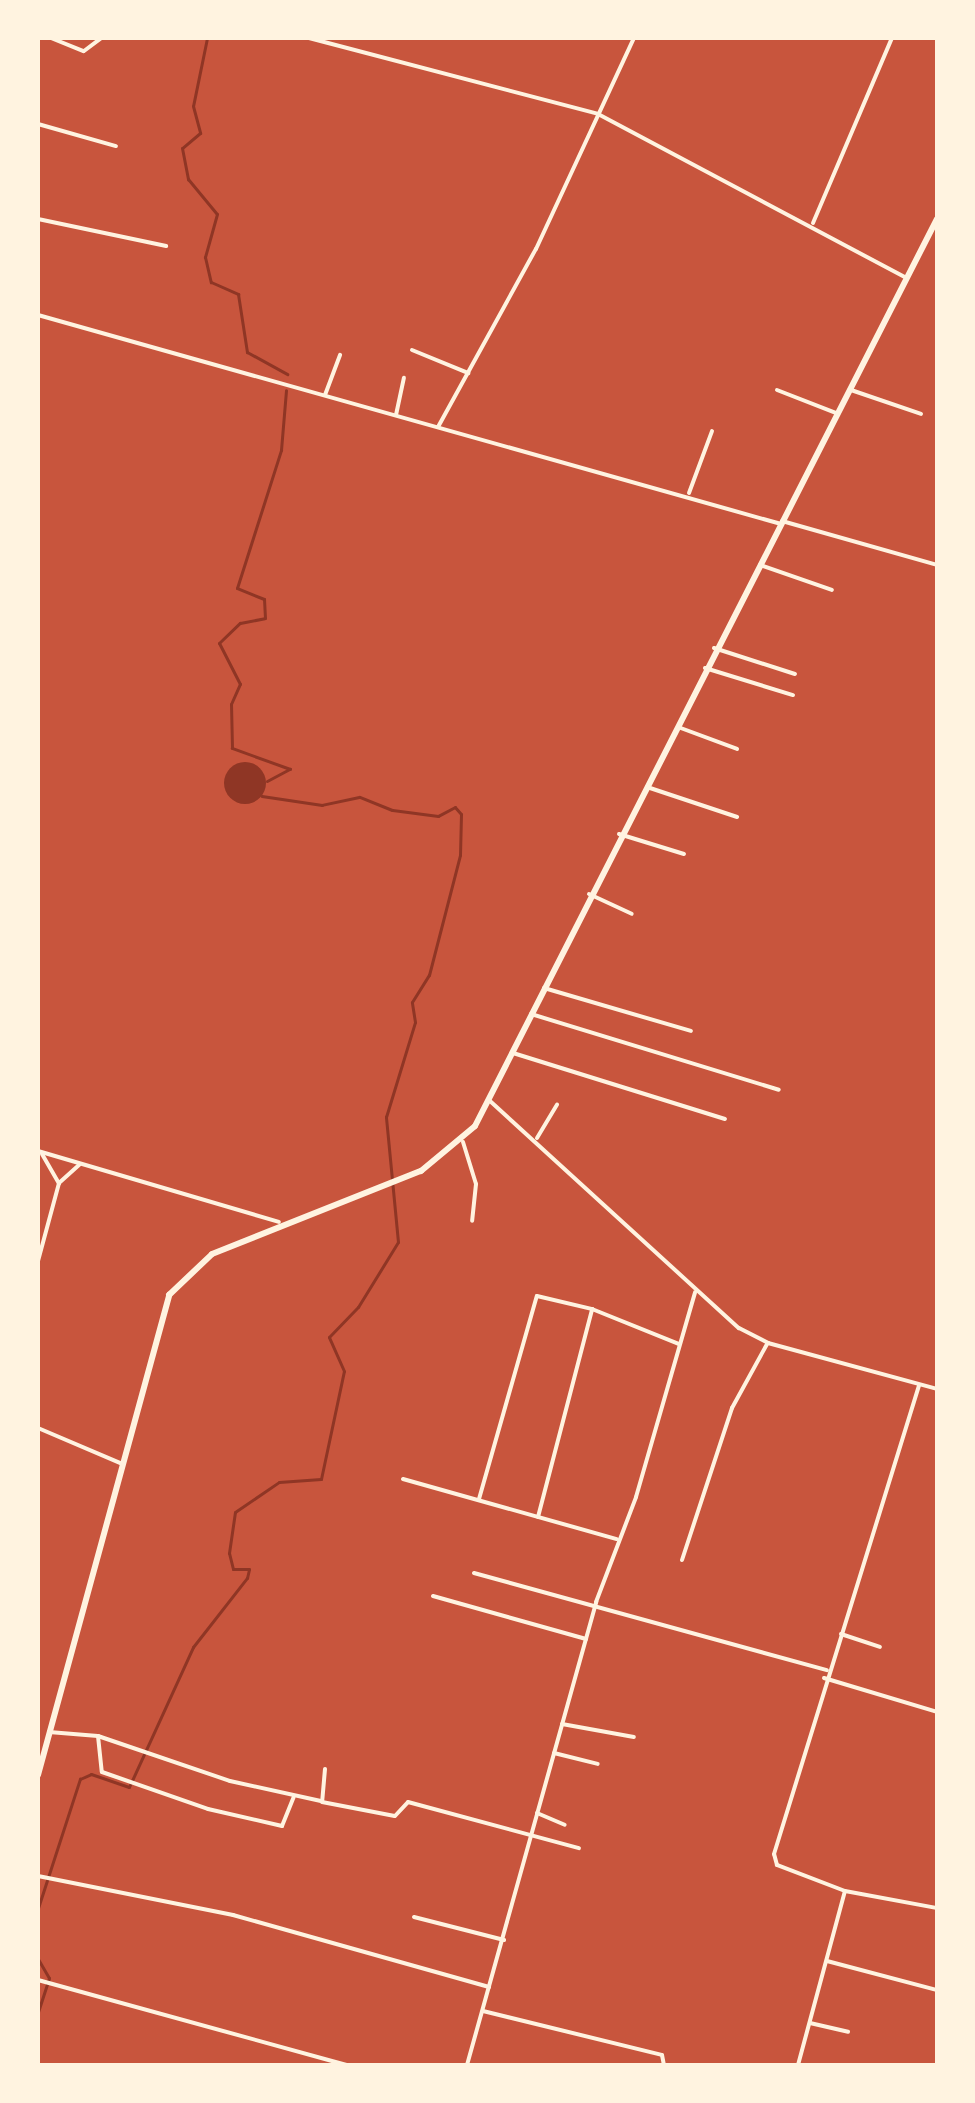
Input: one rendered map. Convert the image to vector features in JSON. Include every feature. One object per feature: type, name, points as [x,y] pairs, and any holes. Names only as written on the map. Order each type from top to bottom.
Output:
[{"type":"main road","points":[[38,1775],[120,1463],[169,1295],[212,1254],[279,1222],[421,1171],[463,1142],[490,1101],[619,834],[678,727],[714,648],[782,523],[937,219]]},
{"type":"street","points":[[51,38],[84,51],[101,38]]},
{"type":"street","points":[[309,38],[598,114],[813,223],[907,278]]},
{"type":"street","points":[[438,427],[468,373],[634,38]]},
{"type":"street","points":[[813,223],[892,38]]},
{"type":"street","points":[[38,124],[116,146]]},
{"type":"street","points":[[38,219],[166,246]]},
{"type":"street","points":[[38,315],[438,427],[689,493],[782,523],[937,565]]},
{"type":"street","points":[[412,350],[468,373]]},
{"type":"street","points":[[325,395],[340,355]]},
{"type":"street","points":[[396,415],[404,378]]},
{"type":"street","points":[[849,389],[921,414]]},
{"type":"street","points":[[777,390],[836,413]]},
{"type":"street","points":[[689,493],[712,431]]},
{"type":"street","points":[[758,564],[832,590]]},
{"type":"street","points":[[714,648],[795,674]]},
{"type":"street","points":[[705,668],[793,695]]},
{"type":"street","points":[[678,727],[737,749]]},
{"type":"street","points":[[645,787],[737,817]]},
{"type":"street","points":[[619,834],[684,854]]},
{"type":"street","points":[[589,894],[632,914]]},
{"type":"street","points":[[544,988],[691,1031]]},
{"type":"street","points":[[531,1014],[779,1090]]},
{"type":"street","points":[[513,1053],[725,1119]]},
{"type":"street","points":[[490,1101],[537,1138],[695,1292],[768,1343],[937,1389]]},
{"type":"street","points":[[537,1138],[557,1105]]},
{"type":"street","points":[[463,1142],[476,1184],[472,1221]]},
{"type":"street","points":[[39,1151],[279,1222]]},
{"type":"street","points":[[39,1151],[59,1183]]},
{"type":"street","points":[[38,1261],[59,1183],[82,1164]]},
{"type":"street","points":[[467,2065],[596,1602],[695,1292]]},
{"type":"street","points":[[479,1499],[537,1296],[592,1309],[679,1344]]},
{"type":"street","points":[[538,1517],[592,1309]]},
{"type":"street","points":[[682,1560],[732,1408],[768,1343]]},
{"type":"street","points":[[919,1385],[841,1634],[824,1678],[774,1854],[777,1865],[845,1891],[937,1908]]},
{"type":"street","points":[[38,1428],[120,1463]]},
{"type":"street","points":[[403,1479],[617,1539]]},
{"type":"street","points":[[474,1573],[596,1602],[827,1670]]},
{"type":"street","points":[[433,1596],[586,1639]]},
{"type":"street","points":[[841,1634],[880,1647]]},
{"type":"street","points":[[824,1678],[937,1712]]},
{"type":"street","points":[[562,1724],[634,1737]]},
{"type":"street","points":[[49,1732],[98,1736],[294,1797],[395,1816],[408,1802],[532,1832],[579,1848]]},
{"type":"street","points":[[98,1736],[102,1772],[208,1809],[282,1826],[294,1797]]},
{"type":"street","points":[[554,1753],[598,1764]]},
{"type":"street","points":[[322,1802],[325,1769]]},
{"type":"street","points":[[537,1813],[565,1825]]},
{"type":"street","points":[[38,1876],[233,1915],[489,1987]]},
{"type":"street","points":[[798,2065],[845,1891]]},
{"type":"street","points":[[414,1917],[504,1940]]},
{"type":"street","points":[[827,1961],[937,1990]]},
{"type":"street","points":[[38,1980],[346,2065]]},
{"type":"street","points":[[483,2011],[662,2055],[664,2065]]},
{"type":"street","points":[[810,2023],[848,2032]]},
{"type":"shaded area","points":[[245,762],[260,768],[266,783],[260,798],[245,804],[230,798],[224,783],[230,768]]},
{"type":"waterway","points":[[207,38],[193,106],[200,133],[182,148],[188,179],[217,214],[205,257],[211,282],[238,294],[247,352],[287,374]]},
{"type":"waterway","points":[[267,781],[290,769],[232,748],[231,704],[240,684],[219,643],[240,623],[265,618],[264,599],[237,588],[281,450],[286,390]]},
{"type":"waterway","points":[[38,1908],[80,1779],[91,1774],[129,1787],[193,1647],[247,1578],[249,1569],[233,1569],[229,1553],[235,1512],[279,1482],[321,1479],[344,1371],[329,1337],[358,1307],[398,1242],[386,1117],[415,1022],[412,1002],[429,975],[460,855],[461,814],[455,807],[438,816],[392,810],[359,797],[322,805],[262,796]]},
{"type":"waterway","points":[[38,1959],[49,1978],[38,2012]]}]
